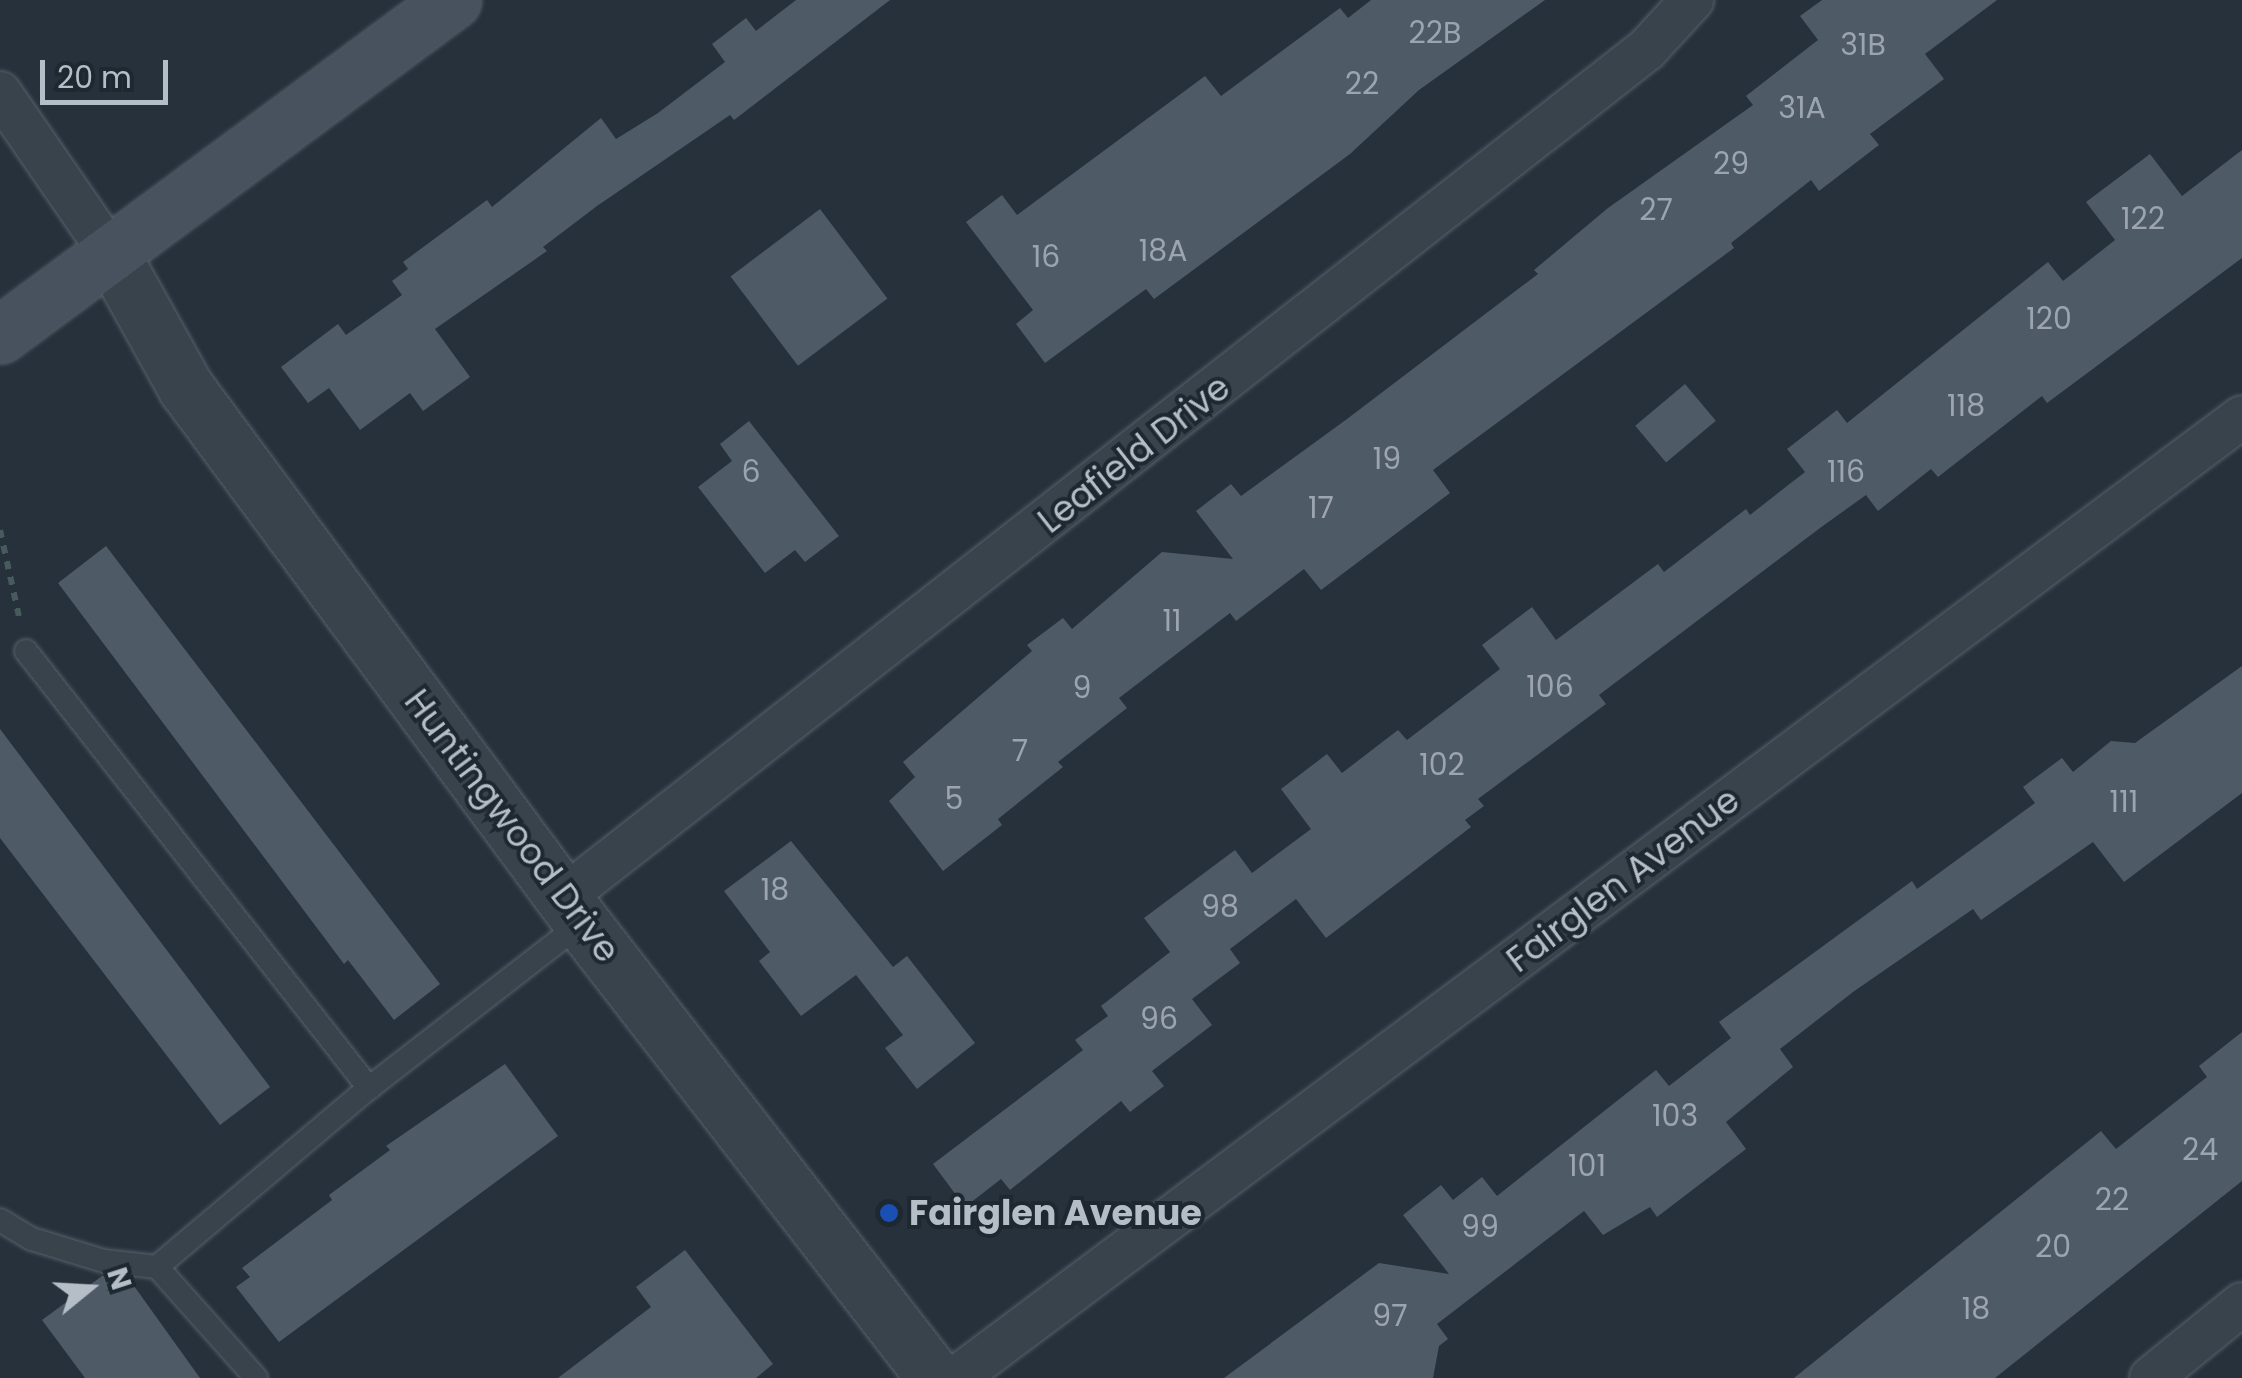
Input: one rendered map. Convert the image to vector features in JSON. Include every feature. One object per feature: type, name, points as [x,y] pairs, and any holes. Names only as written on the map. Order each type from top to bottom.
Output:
[{"type":"main road","points":[[0,335],[113,258],[453,0]]},
{"type":"street","name":"Leafield Drive","points":[[574,910],[1647,49],[1692,0]]},
{"type":"street","points":[[0,93],[113,258]]},
{"type":"street","name":"Huntingwood Drive","points":[[113,258],[186,388],[574,910],[935,1378]]},
{"type":"street","name":"Fairglen Avenue","points":[[956,1378],[2242,417]]},
{"type":"street","points":[[2151,1378],[2242,1304]]},
{"type":"lane","points":[[26,652],[368,1088]]},
{"type":"lane","points":[[157,1267],[574,910]]},
{"type":"lane","points":[[0,1220],[32,1239],[104,1261],[157,1267],[256,1378]]},
{"type":"path","points":[[0,530],[26,652]]},
{"type":"building","points":[[796,0],[890,0],[734,120],[730,115],[597,206],[543,247],[547,251],[435,329],[470,377],[423,411],[410,393],[360,430],[329,388],[308,403],[281,367],[338,324],[346,335],[402,295],[392,281],[408,269],[403,262],[487,200],[492,207],[601,118],[616,139],[658,113],[725,62],[712,44],[746,18],[756,31]]},
{"type":"building","points":[[1371,0],[1545,0],[1419,90],[1350,154],[1154,299],[1146,289],[1045,363],[1016,324],[1033,310],[966,222],[1002,195],[1017,215],[1205,76],[1221,96],[1340,8],[1348,18]]},
{"type":"building","points":[[1822,0],[1997,0],[1925,54],[1944,79],[1870,134],[1879,145],[1819,191],[1811,180],[1731,243],[1734,248],[1433,470],[1450,493],[1321,590],[1304,569],[1236,621],[1230,613],[1119,698],[1127,708],[1058,762],[1063,767],[998,819],[1002,825],[943,871],[889,801],[915,777],[903,762],[1032,651],[1027,645],[1063,618],[1072,629],[1162,552],[1233,559],[1196,511],[1231,484],[1241,496],[1347,419],[1538,274],[1534,270],[1608,208],[1753,105],[1746,96],[1818,40],[1800,16]]},
{"type":"building","points":[[2242,150],[2242,258],[2047,403],[2042,396],[1938,477],[1931,469],[1878,511],[1866,495],[1820,528],[1599,695],[1606,704],[1478,799],[1484,806],[1465,820],[1471,827],[1326,938],[1296,899],[1230,949],[1240,963],[1192,999],[1212,1025],[1152,1071],[1164,1086],[1130,1112],[1121,1101],[1010,1190],[1001,1179],[965,1207],[933,1164],[1083,1050],[1075,1040],[1108,1016],[1101,1006],[1170,952],[1144,918],[1235,850],[1252,873],[1311,829],[1281,789],[1327,754],[1342,773],[1398,730],[1407,740],[1500,669],[1482,645],[1532,607],[1556,640],[1658,564],[1664,572],[1746,509],[1750,515],[1805,472],[1787,449],[1837,410],[1847,423],[2048,262],[2063,281],[2115,240],[2086,202],[2150,154],[2182,196]]},
{"type":"building","points":[[820,209],[887,298],[798,366],[731,276]]},
{"type":"building","points":[[1685,384],[1716,421],[1666,463],[1635,426]]},
{"type":"building","points":[[749,421],[839,536],[805,562],[795,550],[765,573],[698,487],[732,461],[720,444]]},
{"type":"building","points":[[106,546],[440,984],[394,1020],[348,960],[344,964],[58,583]]},
{"type":"building","points":[[2242,666],[2242,793],[2124,882],[2093,842],[1981,920],[1973,909],[1853,992],[1780,1049],[1793,1067],[1726,1122],[1746,1149],[1657,1217],[1650,1207],[1603,1235],[1584,1211],[1437,1324],[1448,1339],[1439,1346],[1433,1378],[1224,1378],[1379,1263],[1449,1274],[1403,1215],[1441,1185],[1453,1200],[1482,1177],[1497,1196],[1656,1070],[1669,1086],[1731,1038],[1719,1022],[1912,881],[1917,889],[2035,803],[2023,787],[2062,758],[2073,772],[2111,741],[2135,743]]},
{"type":"building","points":[[0,729],[270,1087],[220,1125],[0,838]]},
{"type":"building","points":[[791,841],[893,967],[907,956],[975,1043],[917,1089],[885,1048],[903,1035],[856,975],[801,1016],[759,961],[770,952],[724,891]]},
{"type":"building","points":[[2242,1032],[2242,1181],[1995,1378],[1794,1378],[2101,1131],[2116,1149],[2207,1077],[2199,1066]]},
{"type":"building","points":[[505,1064],[558,1136],[279,1342],[236,1287],[250,1277],[242,1268],[332,1200],[329,1195],[390,1150],[386,1146]]},
{"type":"building","points":[[685,1250],[773,1364],[756,1378],[558,1378],[651,1307],[636,1287]]},
{"type":"building","points":[[102,1276],[129,1279],[200,1378],[85,1378],[42,1320]]},
{"type":"place","name":"Fairglen Avenue","points":[[889,1213]]}]
